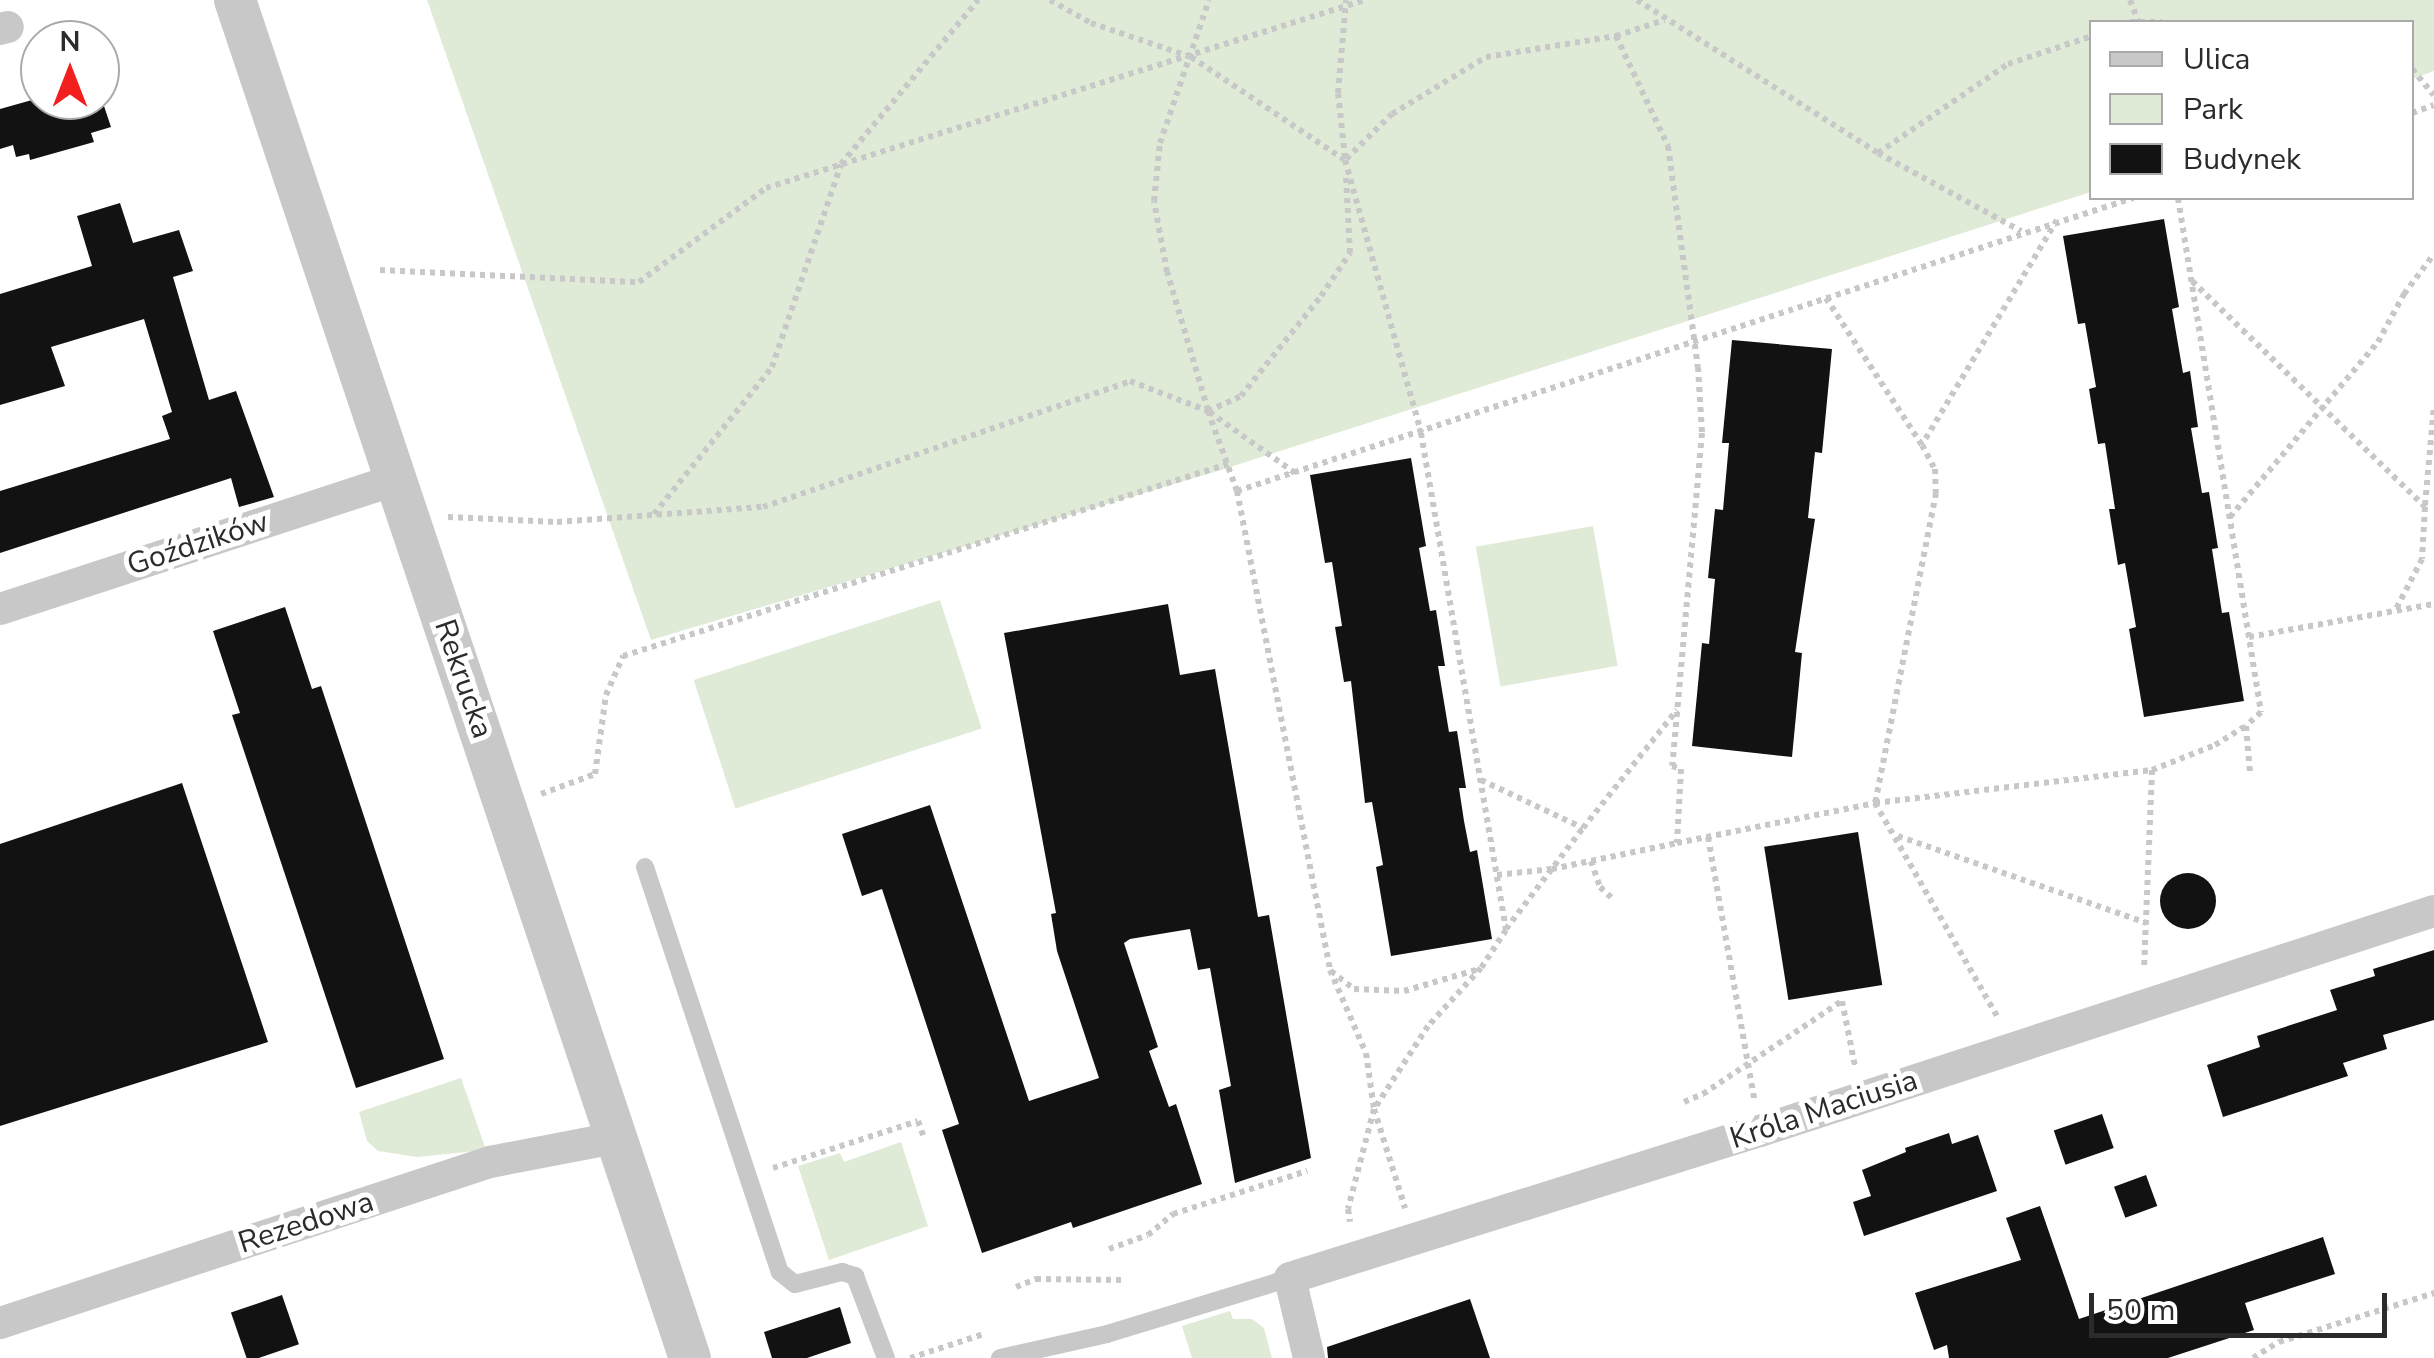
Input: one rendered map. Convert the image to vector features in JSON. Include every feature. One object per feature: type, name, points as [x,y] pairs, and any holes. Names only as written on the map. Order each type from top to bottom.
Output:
[{"type":"street","name":"Rekrucka","points":[[235,0],[690,1358]]},
{"type":"street","name":"Goździków","points":[[0,608],[401,497]]},
{"type":"street","name":"Króla Maciusia","points":[[1290,1278],[2434,911]]},
{"type":"street","name":"Rezedowa","points":[[0,1324],[490,1162],[615,1138]]},
{"type":"street","points":[[1290,1278],[1309,1358]]},
{"type":"lane","points":[[645,868],[780,1272],[795,1284],[842,1272],[856,1276],[886,1358]]},
{"type":"lane","points":[[1000,1358],[1107,1334],[1290,1278]]},
{"type":"path","points":[[653,514],[772,367],[841,164],[978,0]]},
{"type":"path","points":[[1050,0],[1092,22],[1191,57],[1345,160],[1422,434],[1506,930]]},
{"type":"path","points":[[1209,0],[1160,143],[1154,201],[1167,272],[1208,411],[1237,492],[1330,970],[1366,1054],[1374,1110],[1415,1238]]},
{"type":"path","points":[[380,270],[639,282],[766,188],[1365,0]]},
{"type":"path","points":[[1637,0],[1878,153],[2021,231]]},
{"type":"path","points":[[1208,411],[1241,396],[1322,296],[1350,253],[1338,93],[1346,4]]},
{"type":"path","points":[[1345,160],[1392,114],[1486,57],[1616,36],[1666,19]]},
{"type":"path","points":[[1616,36],[1668,146],[1686,258],[1702,434],[1672,766],[1681,769],[1677,843]]},
{"type":"path","points":[[1878,153],[2008,64],[2089,37]]},
{"type":"path","points":[[2414,70],[2434,94]]},
{"type":"path","points":[[1237,492],[1422,434],[2021,231],[2126,200]]},
{"type":"path","points":[[1496,875],[1552,869],[1875,803],[2152,770],[2216,745],[2261,712],[2178,200]]},
{"type":"path","points":[[1922,444],[2057,220]]},
{"type":"path","points":[[2229,518],[2324,411],[2378,342],[2404,294],[2434,254]]},
{"type":"path","points":[[2191,280],[2425,506]]},
{"type":"path","points":[[1826,298],[1935,469],[1936,494],[1875,803],[1898,836],[2001,1024]]},
{"type":"path","points":[[401,497],[557,522],[763,507],[1130,381],[1208,411],[1295,473]]},
{"type":"path","points":[[2395,611],[2413,582],[2422,544],[2434,407]]},
{"type":"path","points":[[548,792],[595,774],[606,695],[623,656],[1228,464]]},
{"type":"path","points":[[2422,544],[2434,553]]},
{"type":"path","points":[[2249,637],[2434,604]]},
{"type":"path","points":[[1350,1228],[1348,1209],[1374,1110],[1428,1026],[1481,968],[1583,828],[1678,709]]},
{"type":"path","points":[[2246,726],[2250,773]]},
{"type":"path","points":[[2144,980],[2152,770]]},
{"type":"path","points":[[1480,780],[1583,828]]},
{"type":"path","points":[[1898,836],[2146,923]]},
{"type":"path","points":[[1708,837],[1755,1100]]},
{"type":"path","points":[[1591,861],[1600,887],[1614,900]]},
{"type":"path","points":[[1330,970],[1354,989],[1404,991],[1481,968]]},
{"type":"path","points":[[1684,1102],[1703,1094],[1842,1001],[1856,1068]]},
{"type":"path","points":[[796,1161],[918,1121],[925,1140]]},
{"type":"path","points":[[1109,1248],[1148,1236],[1173,1214],[1307,1171]]},
{"type":"path","points":[[1016,1287],[1036,1279],[1121,1280]]},
{"type":"path","points":[[2253,1358],[2279,1342],[2434,1293]]},
{"type":"green space","points":[[427,0],[2434,0],[2434,71],[2414,78],[2414,20],[2089,20],[2089,193],[1221,470],[651,640]]},
{"type":"green space","points":[[1593,526],[1618,666],[1500,687],[1476,547]]},
{"type":"green space","points":[[940,600],[982,728],[735,808],[694,680]]},
{"type":"green space","points":[[461,1078],[486,1150],[417,1157],[378,1151],[367,1141],[359,1112]]},
{"type":"green space","points":[[901,1142],[928,1226],[829,1260],[798,1166],[840,1153],[844,1162]]},
{"type":"green space","points":[[1230,1311],[1233,1319],[1252,1319],[1264,1328],[1272,1358],[1192,1358],[1182,1326]]},
{"type":"building","points":[[20,103],[20,120],[109,120],[111,127],[91,133],[94,142],[30,160],[29,154],[16,157],[13,145],[0,149],[0,109]]},
{"type":"building","points":[[120,203],[133,243],[179,230],[193,271],[173,277],[209,400],[236,391],[274,497],[239,507],[231,478],[0,553],[0,491],[170,439],[162,416],[172,412],[144,319],[51,347],[65,386],[0,405],[0,294],[92,266],[77,216]]},
{"type":"building","points":[[2164,219],[2179,307],[2172,309],[2183,373],[2190,371],[2198,427],[2191,428],[2202,493],[2209,492],[2218,548],[2212,549],[2222,613],[2229,612],[2244,701],[2144,717],[2129,629],[2136,627],[2125,563],[2118,565],[2109,509],[2115,509],[2105,443],[2098,444],[2089,389],[2096,387],[2085,323],[2078,324],[2063,236]]},
{"type":"building","points":[[1732,340],[1832,349],[1822,453],[1815,452],[1808,518],[1815,519],[1795,652],[1802,653],[1792,757],[1692,746],[1702,643],[1709,644],[1715,579],[1708,578],[1715,509],[1723,510],[1729,443],[1722,443]]},
{"type":"building","points":[[1411,458],[1426,546],[1419,548],[1430,611],[1436,610],[1445,666],[1438,666],[1449,732],[1457,731],[1466,788],[1459,788],[1464,821],[1470,852],[1477,850],[1492,939],[1391,956],[1376,867],[1383,865],[1372,802],[1365,803],[1351,681],[1344,682],[1335,627],[1342,626],[1332,562],[1325,563],[1310,475]]},
{"type":"building","points":[[1168,604],[1180,675],[1215,669],[1258,917],[1269,915],[1311,1158],[1235,1183],[1219,1090],[1231,1086],[1210,968],[1198,970],[1190,929],[1130,939],[1124,943],[1158,1047],[1149,1051],[1169,1107],[1176,1104],[1202,1184],[1073,1228],[1071,1222],[982,1253],[942,1130],[959,1124],[882,889],[862,896],[842,834],[930,805],[1029,1101],[1099,1078],[1057,951],[1051,914],[1056,913],[1004,633]]},
{"type":"building","points":[[285,607],[312,689],[321,686],[444,1059],[356,1088],[232,715],[240,713],[213,631]]},
{"type":"building","points":[[182,783],[268,1042],[0,1126],[0,844]]},
{"type":"building","points":[[1858,832],[1882,985],[1788,1000],[1764,847]]},
{"type":"building","points":[[2188,873],[2208,881],[2216,901],[2208,921],[2188,929],[2168,921],[2160,901],[2168,881]]},
{"type":"building","points":[[2434,950],[2434,1020],[2383,1035],[2387,1049],[2343,1063],[2348,1076],[2223,1117],[2207,1065],[2260,1047],[2257,1036],[2337,1010],[2330,990],[2375,976],[2373,969]]},
{"type":"building","points":[[2102,1114],[2114,1148],[2065,1165],[2054,1131]]},
{"type":"building","points":[[1949,1133],[1952,1144],[1978,1135],[1997,1191],[1864,1236],[1853,1202],[1871,1196],[1862,1170],[1906,1152],[1905,1148]]},
{"type":"building","points":[[2146,1175],[2157,1206],[2125,1218],[2114,1187]]},
{"type":"building","points":[[2040,1206],[2079,1319],[2323,1237],[2335,1274],[2245,1303],[2254,1330],[2168,1358],[1949,1358],[1947,1345],[1934,1350],[1915,1293],[2021,1260],[2006,1218]]},
{"type":"building","points":[[282,1295],[299,1344],[259,1358],[247,1358],[231,1313]]},
{"type":"building","points":[[1470,1299],[1490,1358],[1328,1358],[1327,1347]]},
{"type":"building","points":[[840,1307],[851,1343],[807,1358],[772,1358],[764,1332]]}]
